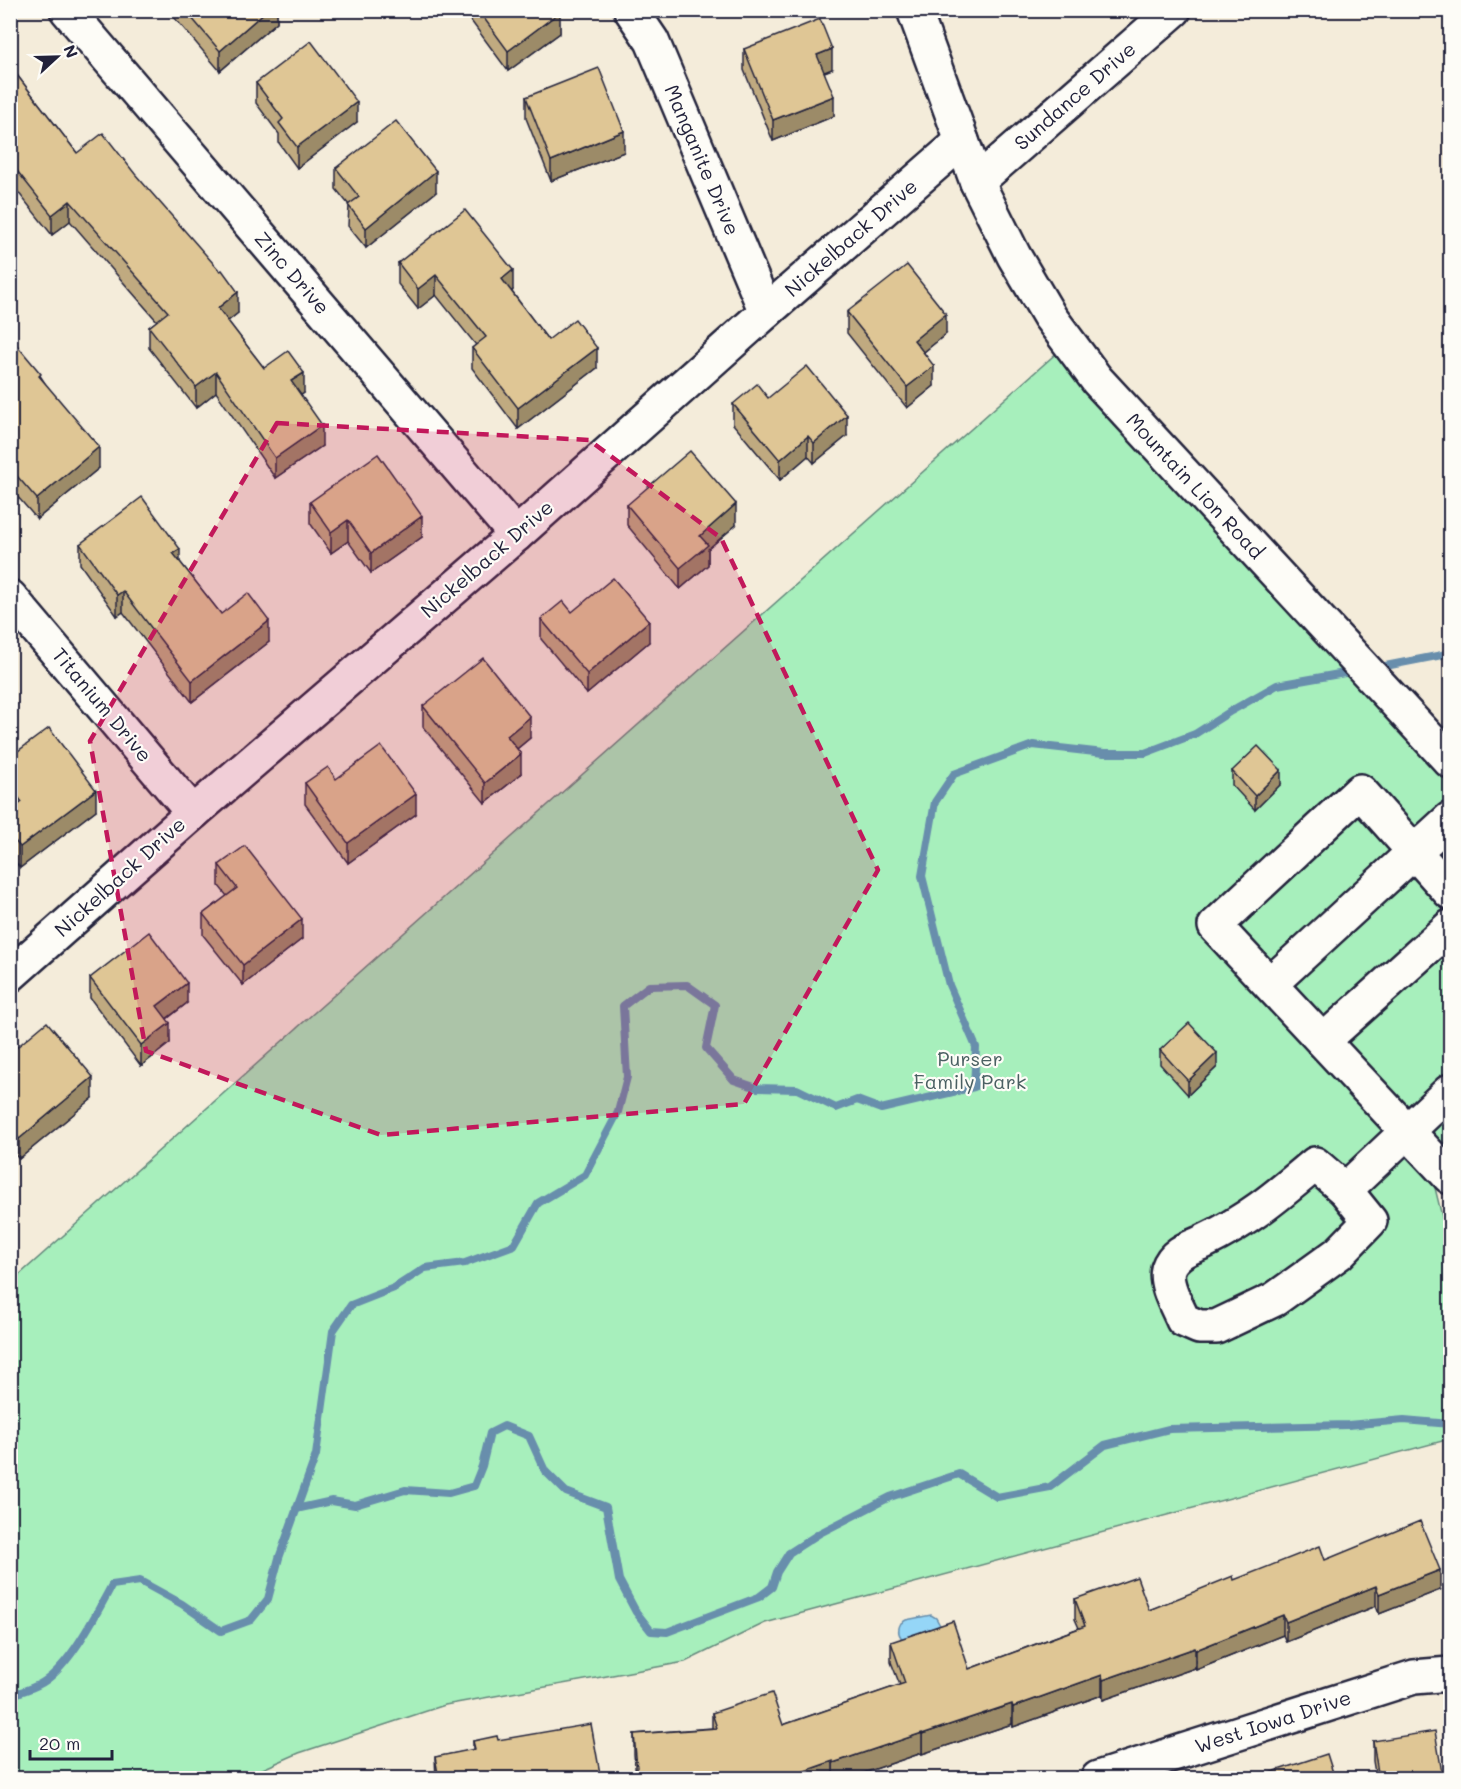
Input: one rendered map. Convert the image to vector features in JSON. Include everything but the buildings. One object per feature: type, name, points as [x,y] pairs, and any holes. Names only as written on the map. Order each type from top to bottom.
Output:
[{"type":"street","name":"Zinc Drive","points":[[68,10],[516,535]]},
{"type":"street","name":"Manganite Drive","points":[[632,10],[657,52],[766,312]]},
{"type":"street","name":"Mountain Lion Road","points":[[914,10],[977,182],[1014,256],[1050,317],[1097,380],[1450,761]]},
{"type":"street","name":"Sundance Drive","points":[[977,182],[1174,10]]},
{"type":"street","name":"Nickelback Drive","points":[[10,975],[193,813],[516,535],[962,141]]},
{"type":"street","name":"Titanium Drive","points":[[10,597],[193,813]]},
{"type":"street","points":[[1450,892],[1360,791],[1215,926],[1450,1177]]},
{"type":"street","points":[[1270,984],[1450,819]]},
{"type":"street","points":[[1323,1041],[1450,927]]},
{"type":"street","points":[[1345,1190],[1450,1091]]},
{"type":"street","points":[[1315,1164],[1345,1190],[1370,1221],[1339,1253],[1275,1299],[1216,1327],[1199,1327],[1183,1320],[1166,1277],[1174,1256],[1231,1228],[1260,1210],[1315,1164]]},
{"type":"street","name":"West Iowa Drive","points":[[1098,1779],[1414,1677],[1450,1674]]},
{"type":"highlighted area","points":[[277,423],[589,440],[721,538],[878,870],[744,1104],[381,1135],[146,1051],[90,741]]},
{"type":"green space","name":"Purser Family Park","points":[[1069,342],[1450,760],[1450,1175],[1435,1188],[1450,1249],[1450,1439],[765,1623],[685,1662],[445,1705],[299,1753],[247,1778],[11,1778],[10,1283]]},
{"type":"water","points":[[931,1615],[936,1618],[942,1629],[905,1641],[901,1637],[899,1630],[901,1623]]},
{"type":"waterway","points":[[1375,668],[1450,652]]},
{"type":"waterway","points":[[10,1694],[38,1685],[60,1668],[80,1641],[112,1585],[140,1581],[182,1604],[221,1631],[251,1620],[268,1599],[279,1558],[316,1455],[333,1331],[351,1305],[394,1288],[425,1268],[465,1263],[514,1245],[538,1203],[585,1175],[618,1112],[627,1077],[623,1006],[649,986],[687,985],[715,1005],[706,1048],[734,1080],[757,1088],[797,1089],[836,1108],[857,1100],[881,1109],[974,1087],[976,1047],[949,985],[922,876],[935,802],[954,774],[1033,745],[1104,753],[1145,753],[1195,734],[1277,685],[1356,671]]},
{"type":"waterway","points":[[296,1509],[332,1501],[355,1505],[405,1490],[449,1493],[474,1486],[482,1466],[490,1433],[504,1426],[529,1436],[545,1471],[566,1492],[606,1507],[619,1580],[636,1612],[651,1631],[667,1632],[759,1597],[772,1587],[777,1572],[789,1553],[820,1533],[890,1497],[959,1474],[997,1497],[1050,1487],[1105,1445],[1169,1429],[1348,1425],[1404,1420],[1450,1424]]}]
